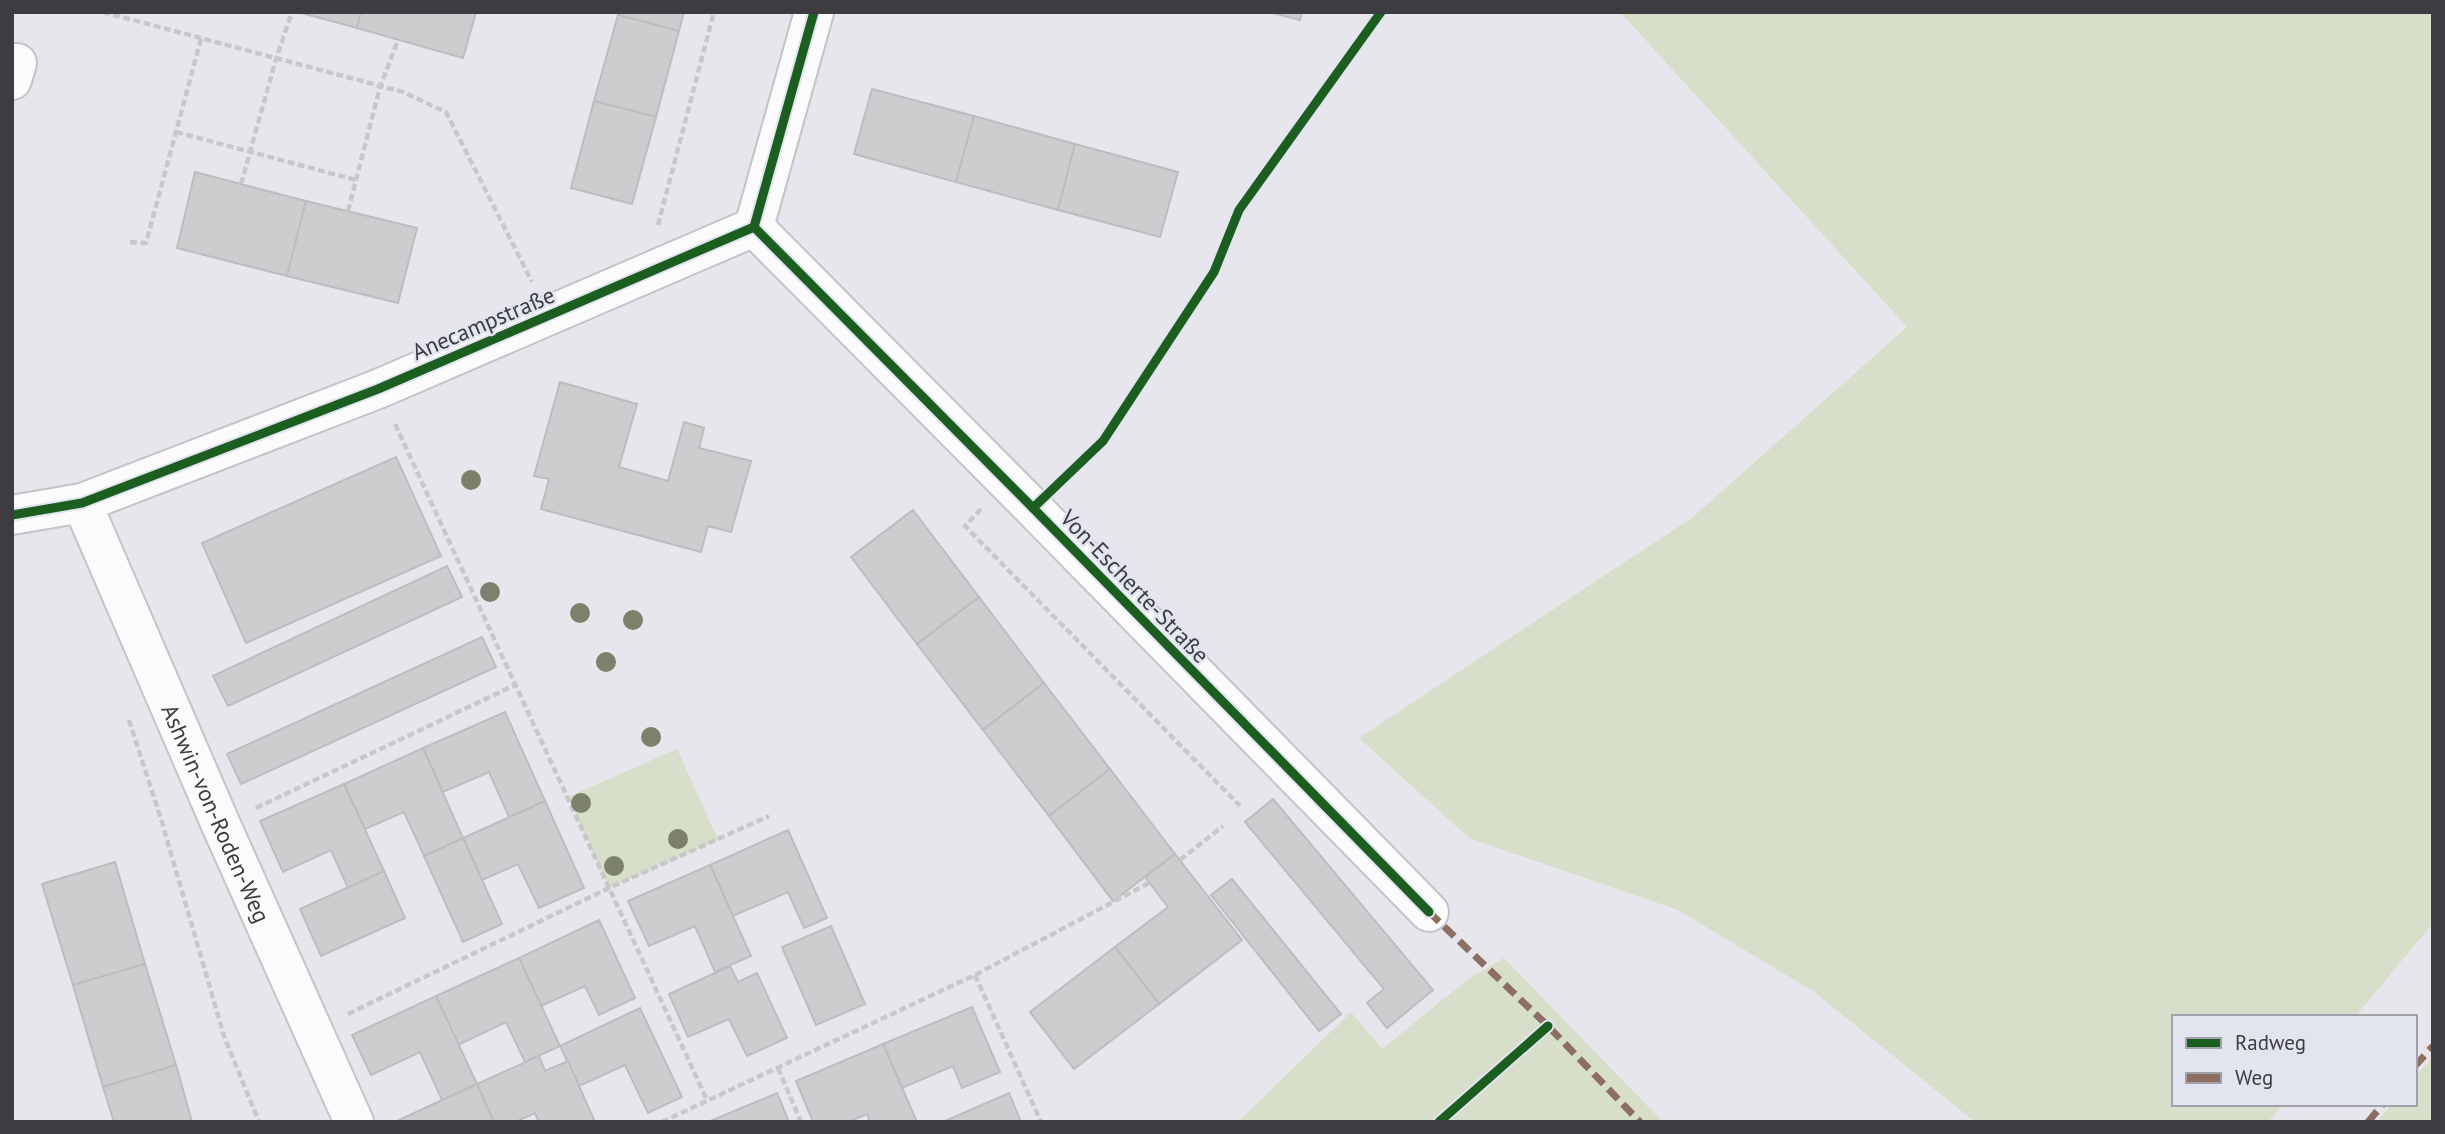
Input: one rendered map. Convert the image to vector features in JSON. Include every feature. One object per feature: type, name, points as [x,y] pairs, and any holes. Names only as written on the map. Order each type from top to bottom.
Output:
[{"type":"street","points":[[754,228],[814,12]]},
{"type":"street","name":"Anecampstraße","points":[[12,515],[82,503],[378,389],[754,228]]},
{"type":"street","name":"Von-Escherte-Straße","points":[[754,228],[1429,912]]},
{"type":"street","name":"Ashwin-von-Roden-Weg","points":[[82,503],[221,825],[354,1122]]},
{"type":"path","points":[[103,12],[403,92],[446,112],[548,314]]},
{"type":"path","points":[[241,184],[292,12]]},
{"type":"path","points":[[645,275],[713,12]]},
{"type":"path","points":[[130,242],[146,243],[201,39]]},
{"type":"path","points":[[348,211],[380,87],[398,40]]},
{"type":"path","points":[[176,132],[356,180]]},
{"type":"path","points":[[378,389],[707,1100]]},
{"type":"path","points":[[1008,483],[965,526],[1240,806]]},
{"type":"path","points":[[221,825],[515,685]]},
{"type":"path","points":[[129,718],[223,1036],[260,1122]]},
{"type":"path","points":[[312,1031],[610,888],[769,816]]},
{"type":"path","points":[[1180,860],[1223,826]]},
{"type":"path","points":[[662,1122],[975,975],[1149,883]]},
{"type":"path","points":[[975,975],[1041,1122]]},
{"type":"path","points":[[778,1068],[801,1122]]},
{"type":"green space","points":[[1620,12],[2433,12],[2433,923],[2357,1015],[2172,1015],[2172,1106],[2281,1106],[2268,1122],[1975,1122],[1813,991],[1678,910],[1469,838],[1359,738],[1693,517],[1907,327]]},
{"type":"green space","points":[[677,749],[718,840],[609,888],[568,797]]},
{"type":"green space","points":[[1504,958],[1663,1122],[1238,1122],[1351,1012],[1382,1049],[1467,980]]},
{"type":"green space","points":[[2433,1057],[2431,1122],[2377,1122],[2390,1106],[2417,1106],[2417,1075]]},
{"type":"building","points":[[298,12],[361,12],[357,28]]},
{"type":"building","points":[[361,12],[476,12],[463,58],[357,28]]},
{"type":"building","points":[[619,12],[684,12],[679,31],[618,15]]},
{"type":"building","points":[[1269,12],[1302,12],[1300,20]]},
{"type":"building","points":[[618,15],[679,31],[656,117],[594,101]]},
{"type":"building","points":[[872,89],[974,116],[956,182],[854,154]]},
{"type":"building","points":[[594,101],[656,117],[632,204],[571,188]]},
{"type":"building","points":[[974,116],[1075,144],[1058,210],[956,182]]},
{"type":"building","points":[[1075,144],[1178,172],[1160,237],[1058,210]]},
{"type":"building","points":[[195,172],[306,201],[287,276],[177,248]]},
{"type":"building","points":[[306,201],[417,228],[398,303],[287,276]]},
{"type":"building","points":[[560,382],[637,404],[619,467],[668,481],[684,422],[704,428],[699,448],[751,461],[731,532],[708,526],[701,552],[541,509],[549,479],[534,476]]},
{"type":"building","points":[[396,457],[441,556],[246,643],[202,543]]},
{"type":"building","points":[[913,510],[979,597],[917,644],[851,557]]},
{"type":"building","points":[[447,566],[462,597],[228,706],[213,676]]},
{"type":"building","points":[[979,597],[1044,683],[983,730],[917,644]]},
{"type":"building","points":[[482,637],[496,667],[241,784],[227,754]]},
{"type":"building","points":[[1044,683],[1110,769],[1049,816],[983,730]]},
{"type":"building","points":[[505,712],[545,801],[509,817],[489,772],[443,792],[423,748]]},
{"type":"building","points":[[423,748],[463,838],[424,856],[404,812],[365,829],[344,784]]},
{"type":"building","points":[[1110,769],[1175,854],[1113,901],[1049,816]]},
{"type":"building","points":[[344,784],[384,871],[348,888],[331,850],[283,872],[260,821]]},
{"type":"building","points":[[1273,799],[1433,990],[1387,1028],[1367,1003],[1384,989],[1245,822]]},
{"type":"building","points":[[545,801],[584,888],[539,908],[518,864],[482,880],[463,838]]},
{"type":"building","points":[[788,830],[827,918],[804,928],[788,892],[733,916],[710,865]]},
{"type":"building","points":[[463,838],[502,924],[463,942],[424,856]]},
{"type":"building","points":[[1175,854],[1242,940],[1159,1004],[1115,947],[1168,907],[1145,877]]},
{"type":"building","points":[[115,862],[145,964],[73,985],[42,884]]},
{"type":"building","points":[[710,865],[751,956],[715,972],[695,926],[649,946],[628,901]]},
{"type":"building","points":[[384,871],[405,918],[321,956],[300,909]]},
{"type":"building","points":[[1232,879],[1341,1014],[1319,1031],[1211,895]]},
{"type":"building","points":[[599,920],[635,998],[599,1015],[585,986],[541,1006],[519,958]]},
{"type":"building","points":[[831,926],[865,1004],[816,1025],[782,947]]},
{"type":"building","points":[[1115,947],[1159,1004],[1074,1069],[1030,1012]]},
{"type":"building","points":[[519,958],[560,1046],[525,1062],[506,1022],[458,1045],[436,996]]},
{"type":"building","points":[[145,964],[176,1065],[103,1087],[73,985]]},
{"type":"building","points":[[730,966],[738,982],[757,973],[787,1038],[747,1056],[729,1019],[688,1037],[669,994]]},
{"type":"building","points":[[436,996],[477,1084],[442,1100],[420,1052],[371,1075],[352,1035]]},
{"type":"building","points":[[972,1007],[1000,1072],[962,1088],[953,1066],[902,1088],[883,1044]]},
{"type":"building","points":[[640,1008],[682,1097],[648,1113],[625,1065],[579,1086],[560,1046]]},
{"type":"building","points":[[883,1044],[917,1122],[870,1122],[867,1114],[848,1122],[813,1122],[796,1081]]},
{"type":"building","points":[[539,1056],[545,1071],[568,1061],[595,1122],[539,1122],[535,1113],[515,1122],[494,1122],[477,1084]]},
{"type":"building","points":[[176,1065],[192,1122],[114,1122],[103,1087]]},
{"type":"building","points":[[477,1084],[494,1122],[395,1122],[442,1100]]},
{"type":"building","points":[[777,1093],[789,1122],[708,1122]]},
{"type":"building","points":[[1009,1093],[1021,1122],[943,1122]]},
{"type":"marked path","points":[[1429,912],[1548,1026],[1640,1122]]},
{"type":"marked path","points":[[2417,1064],[2433,1046]]},
{"type":"marked path","points":[[2368,1122],[2381,1106]]},
{"type":"cycle path","points":[[12,515],[82,503],[378,389],[754,227],[814,12]]},
{"type":"cycle path","points":[[1033,508],[1103,441],[1214,272],[1239,210],[1381,12]]},
{"type":"cycle path","points":[[754,227],[1429,912]]},
{"type":"cycle path","points":[[1439,1122],[1548,1026]]}]
